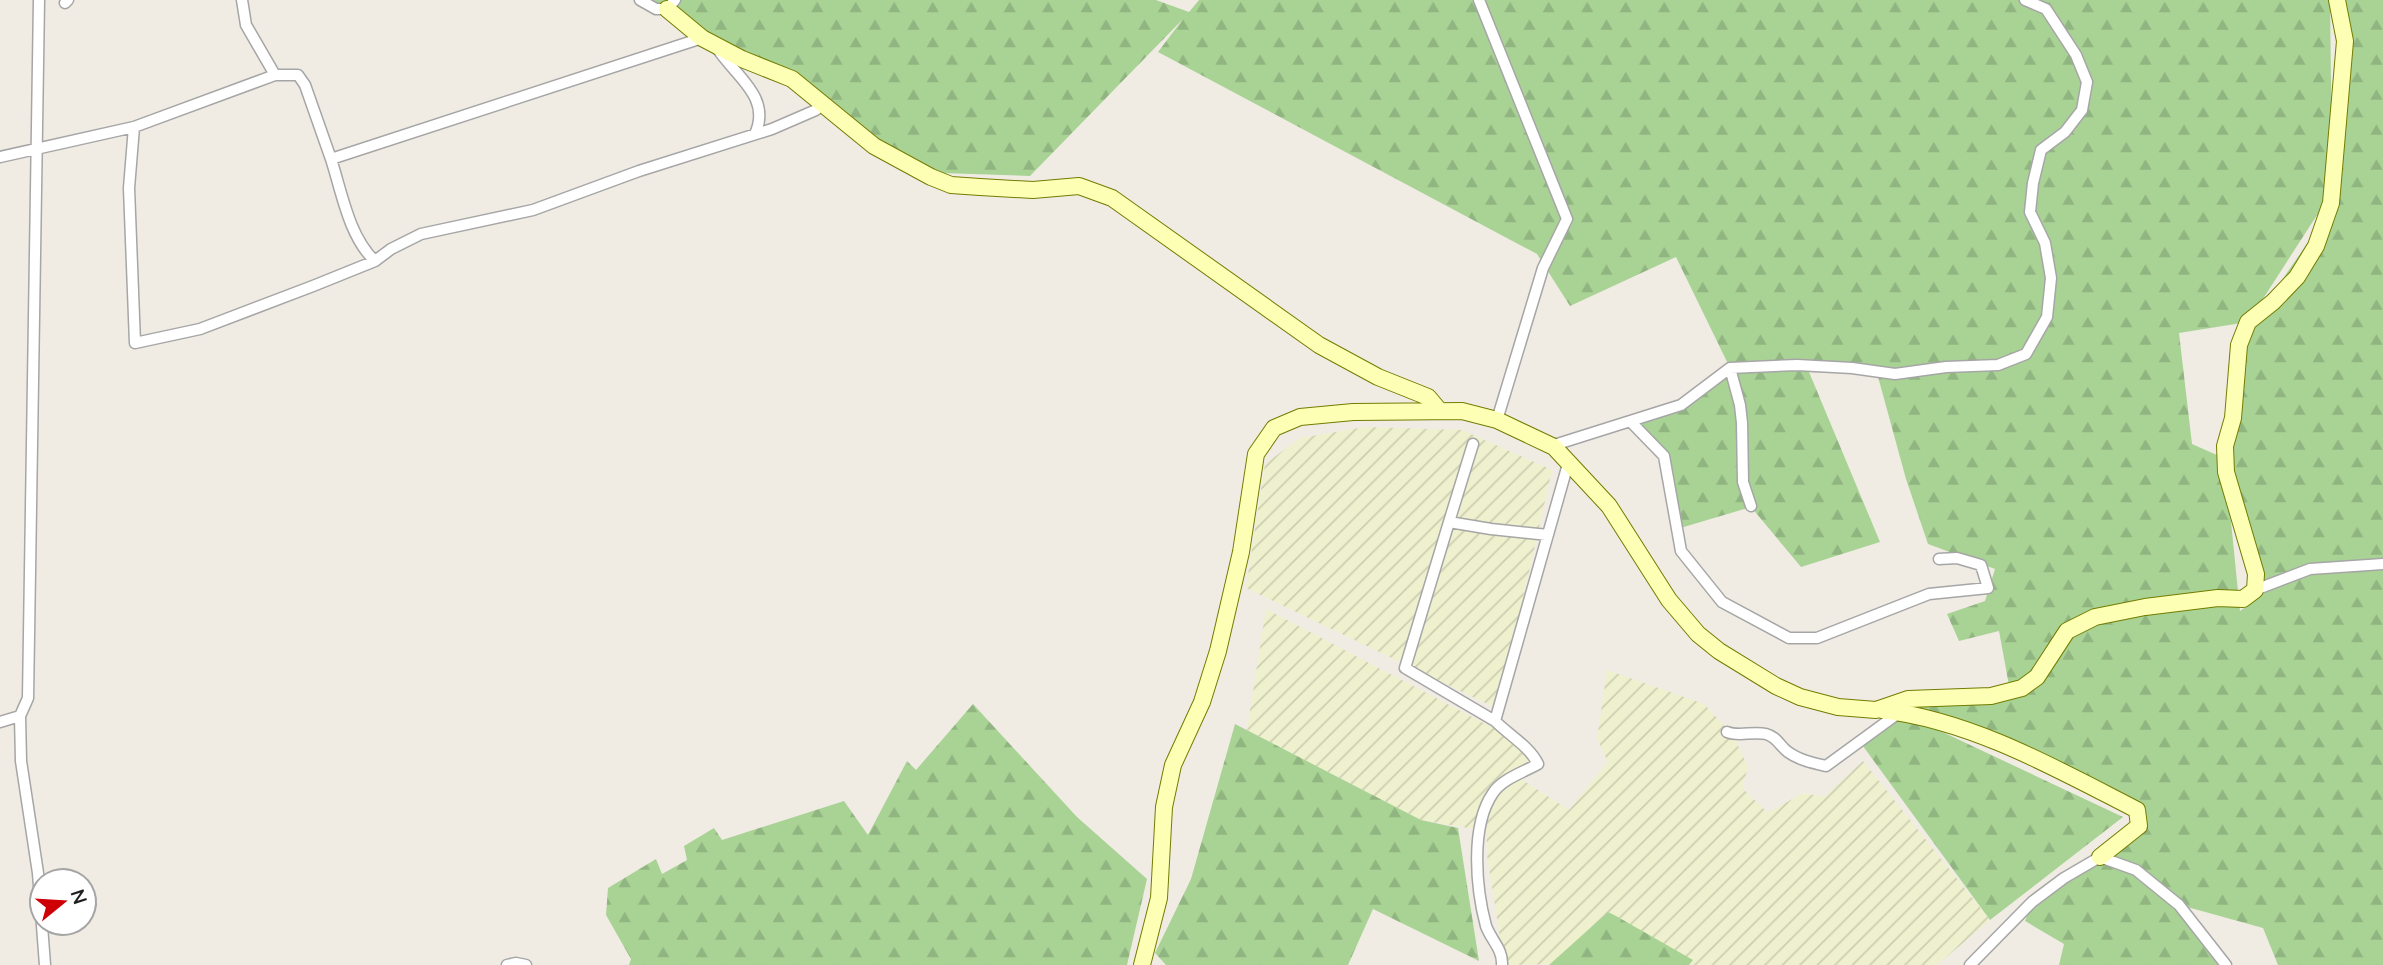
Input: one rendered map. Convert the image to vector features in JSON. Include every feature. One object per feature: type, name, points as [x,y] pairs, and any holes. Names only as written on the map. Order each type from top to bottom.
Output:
[{"type":"street","points":[[39,0],[28,698],[20,716],[21,761],[38,873],[45,965]]},
{"type":"street","points":[[242,0],[246,25],[275,75]]},
{"type":"street","points":[[640,0],[656,9],[671,5],[743,78],[758,103],[761,121],[755,134]]},
{"type":"street","points":[[1479,0],[1567,219],[1543,268],[1497,420]]},
{"type":"street","points":[[1551,446],[1681,405],[1730,368],[1797,365],[1895,374],[1946,367],[1998,365],[2026,354],[2048,317],[2051,278],[2045,243],[2030,212],[2033,183],[2041,150],[2065,132],[2082,110],[2087,82],[2076,55],[2046,9],[2025,0]]},
{"type":"street","points":[[2255,590],[2256,574],[2226,472],[2225,446],[2233,418],[2239,345],[2248,322],[2273,302],[2297,277],[2316,246],[2331,203],[2345,41],[2337,0]]},
{"type":"street","points":[[331,159],[708,41],[742,59],[792,79],[874,146],[951,185],[1033,190],[1079,186],[1112,198],[1319,345],[1378,377],[1428,397],[1439,410]]},
{"type":"street","points":[[0,158],[134,127],[275,75],[298,75],[305,85],[350,219],[364,251],[375,261]]},
{"type":"street","points":[[134,127],[129,188],[135,343],[200,329],[375,261],[391,249],[421,234],[533,210],[639,171],[755,134],[816,110],[823,103]]},
{"type":"street","points":[[1730,368],[1740,405],[1743,482],[1751,506]]},
{"type":"street","points":[[1142,965],[1158,898],[1164,807],[1173,765],[1202,702],[1219,651],[1241,552],[1256,454],[1274,428],[1300,417],[1353,412],[1439,410],[1462,411],[1497,420],[1551,446],[1609,506],[1669,600],[1698,634],[1719,651],[1776,686],[1800,697],[1838,707],[1900,712],[1982,736],[2051,766],[2137,810],[2139,826],[2100,857],[2064,878],[2032,902],[1969,965]]},
{"type":"street","points":[[1631,422],[1664,456],[1681,551],[1722,602],[1789,638],[1817,638],[1929,594],[1988,588],[1980,565],[1957,558],[1939,559]]},
{"type":"street","points":[[1474,444],[1405,668],[1495,721],[1514,740],[1532,752],[1538,764],[1494,791],[1486,805],[1480,831],[1476,869],[1480,898],[1487,929],[1503,956],[1502,965]]},
{"type":"street","points":[[1495,721],[1568,464]]},
{"type":"street","points":[[1449,522],[1548,535]]},
{"type":"street","points":[[1876,710],[1908,699],[1991,696],[2022,688],[2037,677],[2067,631],[2095,617],[2145,607],[2218,598],[2243,599],[2255,590],[2310,569],[2383,564]]},
{"type":"street","points":[[1727,732],[1733,735],[1767,734],[1801,759],[1826,766],[1900,712]]},
{"type":"street","points":[[0,722],[20,716]]},
{"type":"street","points":[[2100,857],[2136,870],[2179,905],[2226,965]]},
{"type":"street","points":[[507,965],[526,965]]},
{"type":"green space","points":[[649,0],[1156,0],[1189,12],[1199,0],[2330,0],[2332,163],[2343,72],[2335,0],[2383,0],[2383,965],[2278,965],[2263,928],[2180,905],[2226,965],[2059,965],[2064,944],[2025,921],[2032,902],[2100,857],[2125,865],[2107,851],[2139,826],[2137,810],[2022,754],[1890,705],[2010,691],[1999,631],[1959,641],[1947,614],[1985,601],[1995,569],[1928,544],[1906,479],[1877,373],[1809,372],[1880,542],[1801,567],[1751,507],[1677,529],[1664,456],[1631,422],[1681,405],[1730,368],[1676,257],[1570,306],[1537,254],[1158,52],[1183,19],[1030,176],[941,173],[889,147],[792,79]],"holes":[[[2328,198],[2327,215],[2243,336],[2226,459],[2192,444],[2179,333],[2248,322]],[[2227,482],[2255,590],[2271,588],[2240,611]]]},
{"type":"green space","points":[[1365,427],[1462,430],[1552,470],[1498,709],[1246,588],[1265,464],[1300,438]]},
{"type":"green space","points":[[1266,609],[1514,739],[1538,764],[1518,777],[1569,810],[1608,762],[1597,739],[1607,670],[1704,704],[1733,735],[1748,767],[1742,788],[1768,813],[1803,793],[1824,797],[1863,761],[1990,920],[1937,965],[1689,965],[1693,961],[1511,965],[1503,956],[1487,855],[1486,814],[1480,830],[1421,820],[1247,730]]},
{"type":"green space","points":[[973,704],[1077,817],[1147,879],[1127,965],[629,965],[631,959],[606,915],[608,888],[656,859],[662,874],[687,860],[684,846],[714,828],[722,840],[844,801],[868,835],[907,761],[916,770]]},
{"type":"green space","points":[[1900,712],[2123,817],[1990,920],[1860,742]]},
{"type":"green space","points":[[1235,724],[1421,820],[1458,828],[1479,961],[1373,909],[1348,965],[1166,965],[1155,953],[1191,879]]},
{"type":"green space","points":[[1608,912],[1693,960],[1689,965],[1549,965]]}]
